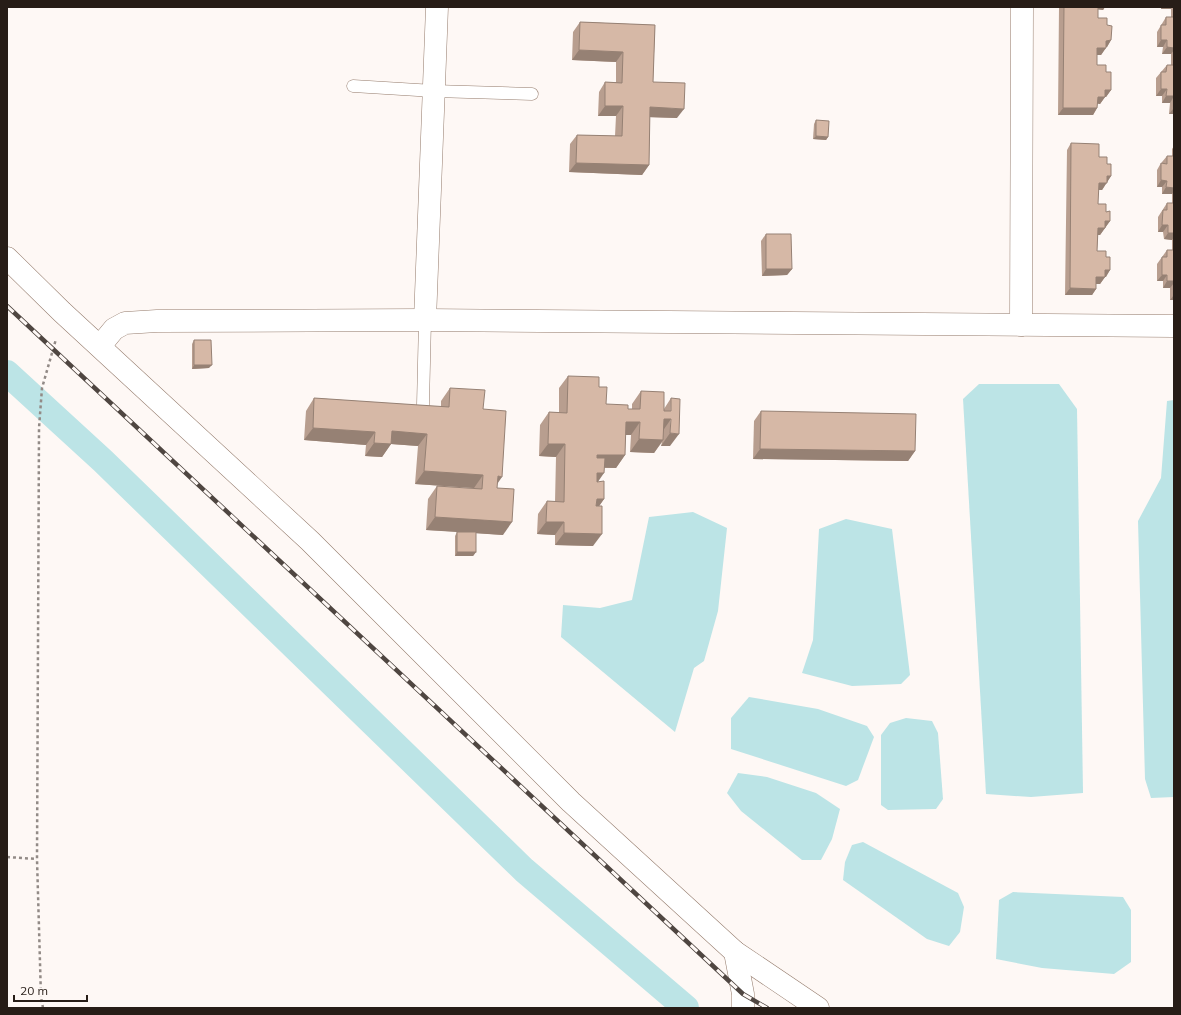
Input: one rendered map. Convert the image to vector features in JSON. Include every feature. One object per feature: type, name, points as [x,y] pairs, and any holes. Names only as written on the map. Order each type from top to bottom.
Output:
[{"type":"street","points":[[425,320],[436,7]]},
{"type":"street","points":[[1021,325],[1022,7]]},
{"type":"street","points":[[7,258],[62,312],[310,541],[570,802],[735,952],[818,1008]]},
{"type":"street","points":[[100,346],[114,329],[125,323],[139,321],[425,320],[1174,326]]},
{"type":"street","points":[[735,952],[743,994],[743,1008]]},
{"type":"lane","points":[[353,86],[434,91],[532,94]]},
{"type":"lane","points":[[423,405],[425,320]]},
{"type":"path","points":[[43,1008],[37,859],[39,428],[42,388],[62,312]]},
{"type":"path","points":[[7,857],[37,859]]},
{"type":"water","points":[[979,384],[1059,384],[1077,409],[1083,793],[1031,797],[986,794],[963,399]]},
{"type":"water","points":[[1174,400],[1174,797],[1151,798],[1145,779],[1138,521],[1161,478],[1167,401]]},
{"type":"water","points":[[693,512],[727,528],[718,611],[704,661],[694,668],[675,732],[561,637],[563,605],[600,608],[632,600],[649,517]]},
{"type":"water","points":[[846,519],[892,529],[910,675],[901,684],[852,686],[802,673],[813,640],[819,529]]},
{"type":"water","points":[[749,697],[818,709],[867,726],[874,737],[858,780],[846,786],[731,749],[731,718]]},
{"type":"water","points":[[906,718],[932,721],[938,733],[943,799],[936,809],[888,810],[881,805],[881,735],[890,723]]},
{"type":"water","points":[[738,773],[767,777],[816,793],[840,809],[832,839],[821,860],[802,860],[741,811],[727,793]]},
{"type":"water","points":[[863,842],[958,893],[964,907],[960,932],[949,946],[927,939],[843,880],[845,862],[852,845]]},
{"type":"water","points":[[1013,892],[1123,897],[1131,910],[1131,962],[1114,974],[1042,968],[996,959],[999,900]]},
{"type":"building","points":[[1064,7],[1098,7],[1098,18],[1107,18],[1107,25],[1112,26],[1111,40],[1106,41],[1106,48],[1097,48],[1097,65],[1106,65],[1106,72],[1111,72],[1111,90],[1105,90],[1105,97],[1098,97],[1097,108],[1063,108]]},
{"type":"building","points":[[1166,17],[1174,17],[1174,48],[1167,47],[1167,40],[1161,40],[1161,25],[1166,25]]},
{"type":"building","points":[[580,22],[655,25],[653,82],[685,83],[684,109],[650,107],[649,165],[576,163],[577,135],[622,136],[623,106],[605,106],[605,82],[622,83],[623,52],[579,50]]},
{"type":"building","points":[[1167,65],[1174,65],[1174,96],[1166,96],[1167,89],[1161,89],[1161,72],[1166,72]]},
{"type":"building","points":[[816,120],[829,121],[828,137],[816,136]]},
{"type":"building","points":[[1071,143],[1099,144],[1099,157],[1107,157],[1107,164],[1111,164],[1111,176],[1107,176],[1107,183],[1099,183],[1098,204],[1106,204],[1106,212],[1110,211],[1110,221],[1105,221],[1105,228],[1098,228],[1097,251],[1106,251],[1106,257],[1110,257],[1110,270],[1105,270],[1105,277],[1096,277],[1096,289],[1070,288]]},
{"type":"building","points":[[1167,156],[1174,156],[1174,188],[1166,187],[1167,181],[1161,180],[1161,163],[1167,164]]},
{"type":"building","points":[[1167,203],[1174,203],[1174,233],[1168,233],[1168,225],[1162,225],[1163,210],[1167,210]]},
{"type":"building","points":[[766,234],[791,234],[792,269],[766,269]]},
{"type":"building","points":[[1167,250],[1174,250],[1174,281],[1167,281],[1167,275],[1162,275],[1162,257],[1167,257]]},
{"type":"building","points":[[194,340],[211,340],[212,365],[194,365]]},
{"type":"building","points":[[568,376],[599,377],[599,387],[607,387],[606,404],[628,405],[628,409],[640,409],[641,391],[664,392],[664,411],[671,411],[671,398],[680,399],[679,434],[670,433],[671,419],[664,419],[663,440],[639,439],[640,422],[626,422],[625,455],[597,455],[597,458],[605,458],[604,473],[597,473],[597,482],[604,481],[604,499],[597,499],[596,506],[602,506],[602,534],[564,533],[564,522],[546,522],[547,501],[564,502],[565,444],[548,444],[549,412],[567,413]]},
{"type":"building","points":[[450,388],[485,390],[483,409],[506,411],[502,477],[498,476],[497,488],[514,489],[512,522],[435,517],[437,486],[482,489],[483,475],[424,471],[427,434],[392,431],[391,444],[374,443],[375,432],[313,428],[314,398],[449,407]]},
{"type":"building","points":[[761,411],[916,414],[915,451],[760,449]]},
{"type":"building","points":[[457,532],[476,532],[476,552],[457,552]]},
{"type":"waterway","points":[[7,373],[103,461],[524,870],[686,1008]]},
{"type":"railway","points":[[7,306],[743,994],[767,1008]]}]
